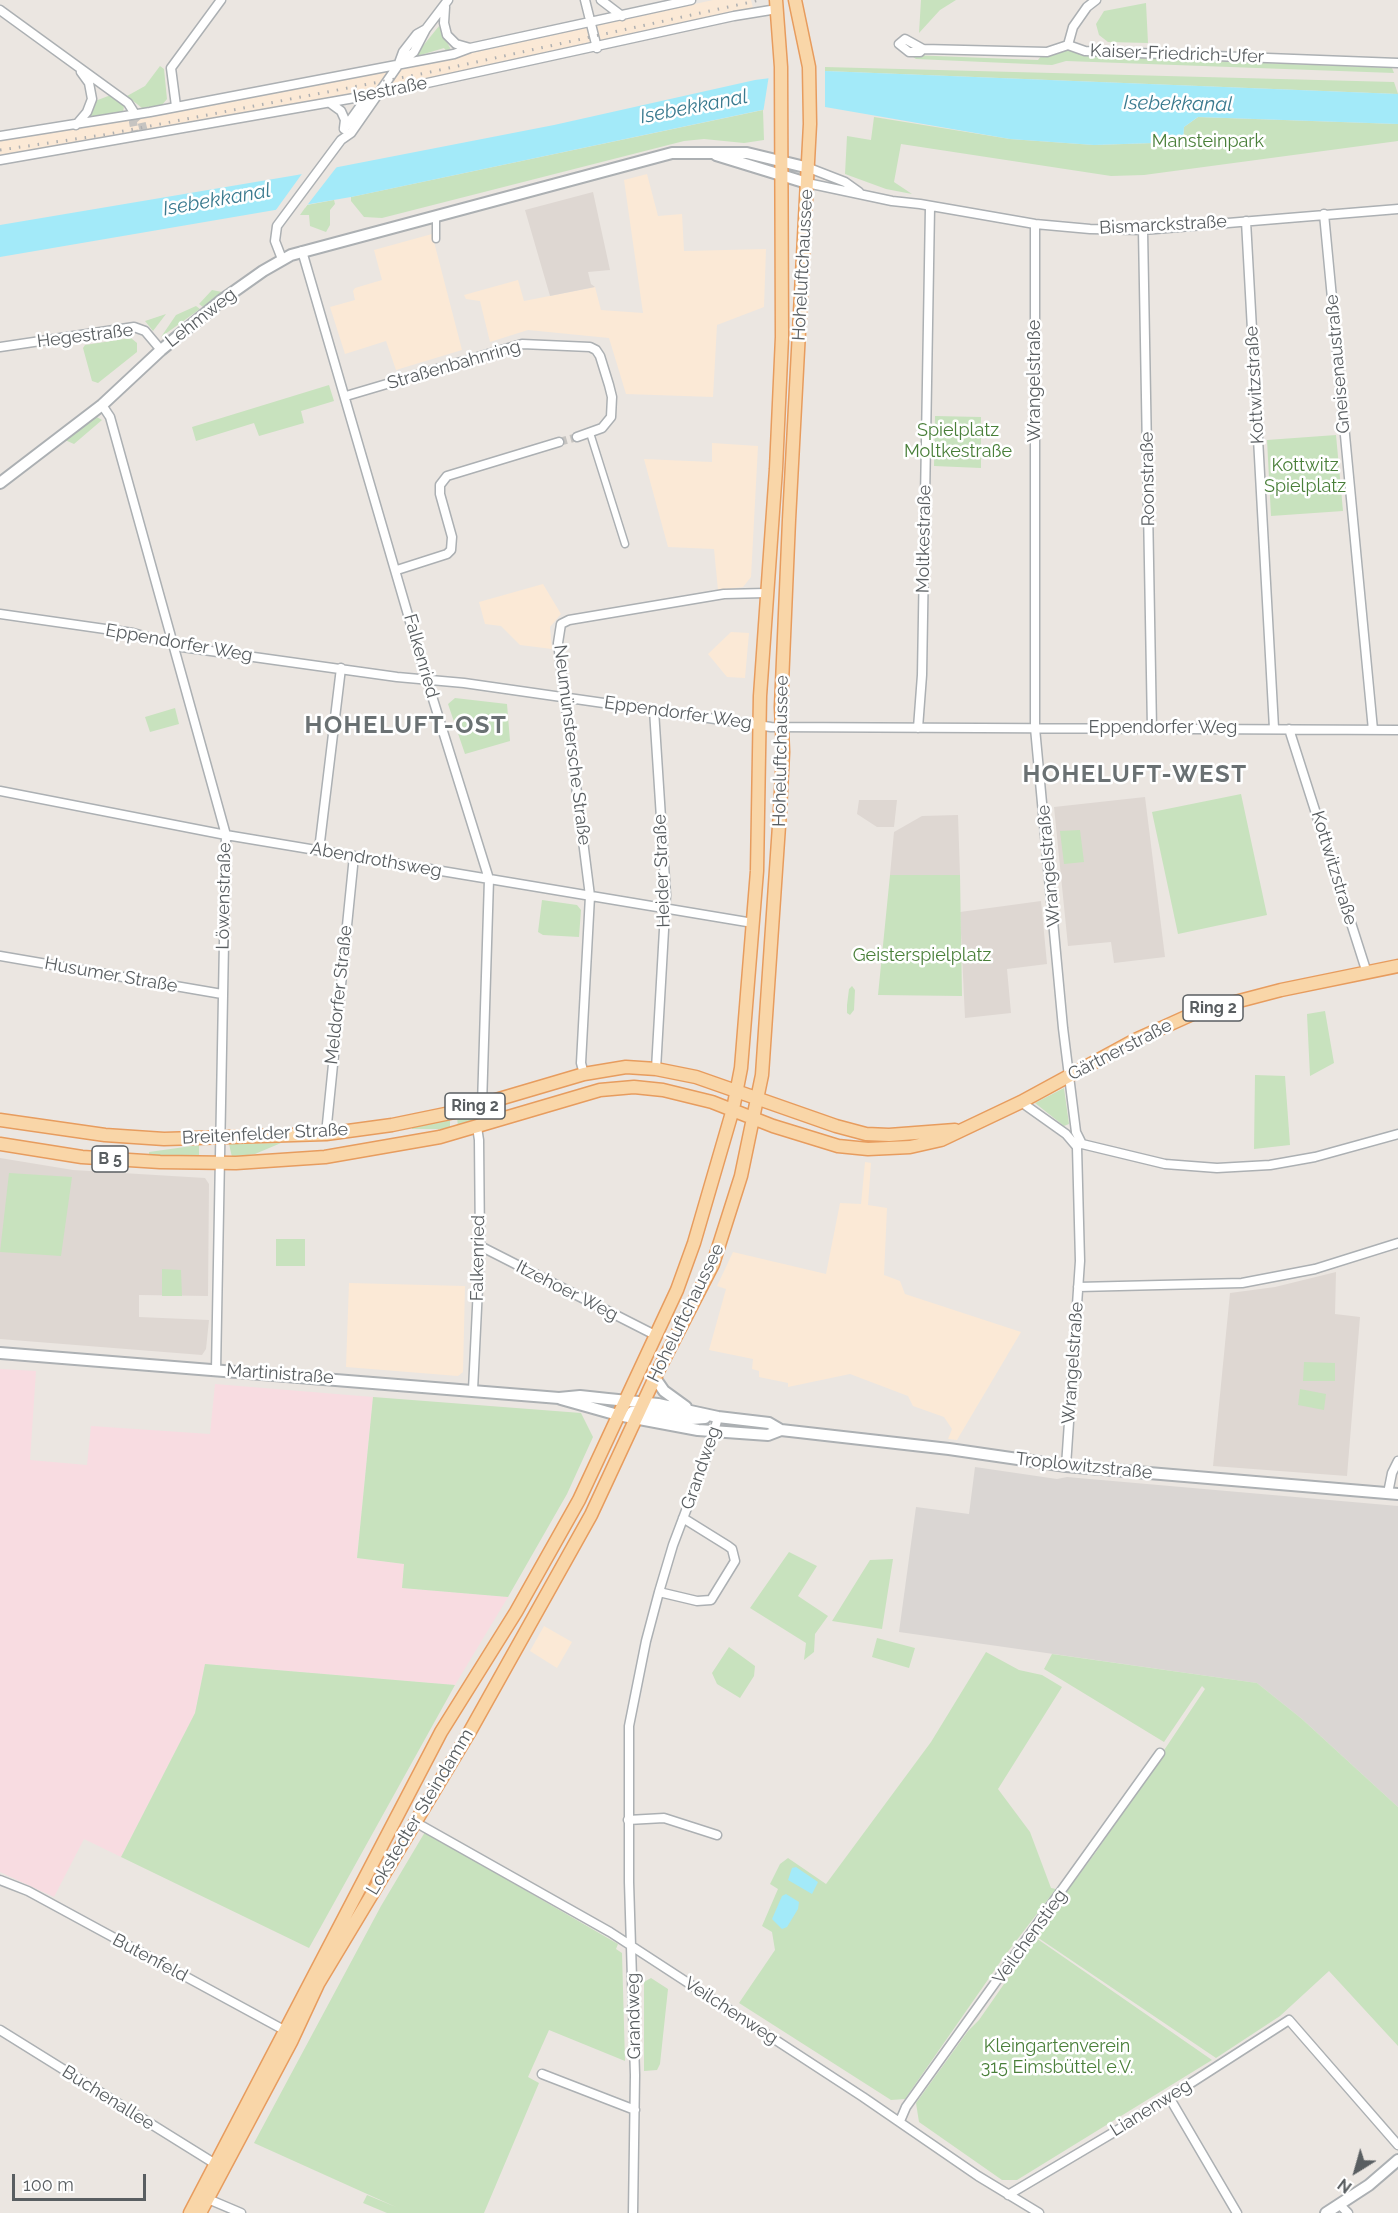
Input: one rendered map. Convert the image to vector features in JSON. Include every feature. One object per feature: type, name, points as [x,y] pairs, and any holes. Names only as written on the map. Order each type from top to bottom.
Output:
[{"type":"main road","name":"Hoheluftchaussee","points":[[631,1409],[655,1378],[713,1264],[741,1176],[762,1075],[770,987],[780,811],[789,520],[809,168],[809,67],[795,0]]},
{"type":"main road","name":"Hoheluftchaussee","points":[[631,1409],[655,1335],[677,1290],[694,1243],[734,1109],[737,1089],[757,871],[759,726],[781,388],[783,176],[781,67],[776,5]]},
{"type":"main road","name":"Gärtnerstraße","points":[[734,1109],[822,1142],[868,1149],[934,1143],[959,1129],[1021,1102],[1197,1012],[1281,990],[1398,966]]},
{"type":"main road","name":"Breitenfelder Straße","points":[[0,1120],[105,1135],[222,1139],[326,1134],[392,1125],[482,1105],[584,1074],[626,1067],[656,1069],[696,1077],[737,1089]]},
{"type":"main road","name":"Breitenfelder Straße","points":[[0,1144],[118,1160],[220,1163],[325,1157],[393,1147],[477,1127],[570,1098],[621,1088],[663,1090],[734,1109]]},
{"type":"main road","name":"Gärtnerstraße","points":[[737,1089],[836,1126],[866,1134],[889,1135],[959,1129]]},
{"type":"main road","name":"Lokstedter Steindamm","points":[[200,2213],[289,2047],[324,1975],[469,1733],[591,1515],[631,1409]]},
{"type":"main road","name":"Lokstedter Steindamm","points":[[190,2213],[441,1732],[548,1557],[631,1409]]},
{"type":"street","points":[[176,106],[171,68],[221,0]]},
{"type":"street","points":[[585,0],[597,48]]},
{"type":"street","points":[[601,0],[622,16]]},
{"type":"street","name":"Isestraße","points":[[0,136],[135,114],[454,54],[470,48],[691,0]]},
{"type":"street","points":[[1068,45],[1073,27],[1087,7],[1096,0]]},
{"type":"street","points":[[340,140],[351,133],[399,64],[406,47],[417,34],[426,29],[447,2]]},
{"type":"street","points":[[447,2],[444,23],[447,36],[456,44],[470,48]]},
{"type":"street","name":"Isestraße","points":[[0,160],[377,94],[597,48],[776,5]]},
{"type":"street","points":[[0,10],[128,103],[135,114]]},
{"type":"street","name":"Kaiser-Friedrich-Ufer","points":[[923,49],[1047,52],[1068,45],[1085,51],[1398,63]]},
{"type":"street","points":[[76,124],[87,112],[92,99],[88,83],[80,69]]},
{"type":"street","points":[[282,259],[274,234],[283,217],[340,140],[344,129],[364,101],[377,94]]},
{"type":"street","points":[[330,103],[343,114],[344,129]]},
{"type":"street","name":"Lehmweg","points":[[0,483],[102,405],[160,350],[222,300],[282,259],[302,251],[663,155],[706,152],[747,153],[809,168]]},
{"type":"street","name":"Lehmweg","points":[[706,152],[807,183]]},
{"type":"street","name":"Bismarckstraße","points":[[809,168],[845,182],[862,193]]},
{"type":"street","name":"Bismarckstraße","points":[[807,183],[910,204],[1035,224],[1090,229],[1143,230],[1398,209]]},
{"type":"street","name":"Moltkestraße","points":[[918,728],[922,675],[929,207]]},
{"type":"street","name":"Gneisenaustraße","points":[[1324,214],[1373,729]]},
{"type":"street","points":[[436,215],[436,239]]},
{"type":"street","name":"Kottwitzstraße","points":[[1246,221],[1274,728]]},
{"type":"street","name":"Wrangelstraße","points":[[1035,224],[1035,728],[1079,1145],[1078,1287],[1066,1466]]},
{"type":"street","name":"Roonstraße","points":[[1143,230],[1152,729]]},
{"type":"street","name":"Falkenried","points":[[302,251],[397,570],[427,680],[489,879],[482,1105]]},
{"type":"street","name":"Hegestraße","points":[[0,347],[134,327],[145,331],[160,350]]},
{"type":"street","name":"Straßenbahnring","points":[[345,396],[522,344],[590,347],[600,356],[612,397],[611,417],[602,428],[577,437]]},
{"type":"street","name":"Löwenstraße","points":[[102,405],[110,417],[226,835],[216,1370]]},
{"type":"street","points":[[590,433],[625,544]]},
{"type":"street","points":[[397,570],[447,554],[451,550],[452,537],[440,494],[440,484],[447,476],[559,442]]},
{"type":"street","name":"Neumünstersche Straße","points":[[584,1074],[581,1064],[590,896],[567,697],[558,643],[561,624],[569,620],[724,594],[766,593]]},
{"type":"street","name":"Eppendorfer Weg","points":[[0,614],[133,633],[173,644],[782,728],[1398,730]]},
{"type":"street","points":[[319,850],[341,668]]},
{"type":"street","name":"Heider Straße","points":[[654,710],[666,908],[656,1069]]},
{"type":"street","name":"Kottwitzstraße","points":[[1289,729],[1367,973]]},
{"type":"street","name":"Abendrothsweg","points":[[0,791],[226,835],[753,923]]},
{"type":"street","name":"Meldorfer Straße","points":[[326,1134],[354,856]]},
{"type":"street","name":"Husumer Straße","points":[[0,956],[222,994]]},
{"type":"street","points":[[1021,1102],[1079,1145],[1165,1164],[1217,1168],[1270,1165],[1315,1157],[1398,1134]]},
{"type":"street","name":"Falkenried","points":[[474,1390],[480,1246],[477,1127]]},
{"type":"street","points":[[1078,1287],[1242,1283],[1315,1269],[1398,1243]]},
{"type":"street","name":"Itzehoer Weg","points":[[480,1246],[655,1335]]},
{"type":"street","name":"Martinistraße","points":[[0,1353],[474,1390],[559,1398],[631,1409]]},
{"type":"street","points":[[655,1378],[664,1391],[694,1412]]},
{"type":"street","name":"Martinistraße","points":[[559,1398],[580,1396],[631,1409]]},
{"type":"street","points":[[631,1409],[691,1419],[718,1417]]},
{"type":"street","name":"Troplowitzstraße","points":[[631,1409],[714,1432],[768,1435],[781,1430]]},
{"type":"street","name":"Troplowitzstraße","points":[[631,1409],[694,1412],[769,1423],[781,1430],[949,1449],[1066,1466],[1393,1493]]},
{"type":"street","name":"Grandweg","points":[[633,2213],[635,2110],[633,1948],[628,1820],[629,1726],[646,1641],[659,1592],[718,1417]]},
{"type":"street","points":[[1393,1493],[1392,1473],[1398,1461]]},
{"type":"street","name":"Grandweg","points":[[659,1592],[697,1601],[711,1600],[735,1561],[734,1554],[728,1546],[683,1518]]},
{"type":"street","name":"Veilchenstieg","points":[[900,2121],[906,2107],[1160,1753]]},
{"type":"street","points":[[628,1820],[664,1818],[717,1835]]},
{"type":"street","name":"Veilchenweg","points":[[415,1822],[633,1948],[900,2121],[1008,2195],[1039,2213]]},
{"type":"street","name":"Butenfeld","points":[[0,1880],[28,1892],[284,2030]]},
{"type":"street","name":"Lianenweg","points":[[1008,2195],[1169,2097],[1289,2020],[1293,2021],[1398,2145]]},
{"type":"street","name":"Buchenallee","points":[[0,2030],[217,2165]]},
{"type":"street","points":[[284,2030],[289,2047]]},
{"type":"street","points":[[542,2074],[635,2110]]},
{"type":"street","points":[[1169,2097],[1237,2213]]},
{"type":"street","points":[[1326,2213],[1344,2209],[1398,2160]]},
{"type":"street","points":[[208,2199],[241,2213]]},
{"type":"shaded area","points":[[713,0],[751,0],[753,8],[427,79],[103,141],[0,156],[0,140],[101,125],[426,63]]},
{"type":"shaded area","points":[[647,174],[658,216],[682,214],[684,251],[766,249],[764,307],[717,325],[713,397],[626,394],[609,338],[528,330],[490,342],[480,301],[466,299],[464,295],[518,280],[524,301],[595,287],[601,310],[643,313],[624,180]]},
{"type":"shaded area","points":[[593,192],[610,270],[588,272],[591,284],[595,287],[550,296],[525,210]]},
{"type":"shaded area","points":[[432,234],[462,350],[396,370],[386,341],[345,354],[330,307],[355,300],[353,291],[355,288],[382,280],[374,250]]},
{"type":"shaded area","points":[[712,443],[758,446],[751,577],[743,587],[718,590],[714,549],[668,547],[644,459],[712,462]]},
{"type":"shaded area","points":[[543,584],[561,614],[550,627],[552,649],[520,645],[501,626],[485,624],[479,602]]},
{"type":"shaded area","points":[[731,632],[749,633],[745,678],[727,677],[708,654]]},
{"type":"shaded area","points":[[1145,797],[1165,957],[1114,963],[1111,942],[1068,946],[1054,807]]},
{"type":"shaded area","points":[[859,800],[897,800],[894,827],[877,827],[857,814]]},
{"type":"shaded area","points":[[958,815],[960,875],[890,875],[894,832],[922,816]]},
{"type":"shaded area","points":[[1041,901],[1047,964],[1007,969],[1011,1013],[965,1018],[960,912]]},
{"type":"shaded area","points":[[0,1158],[73,1170],[205,1178],[209,1184],[208,1296],[139,1295],[139,1317],[209,1320],[206,1349],[202,1355],[0,1339]]},
{"type":"shaded area","points":[[865,1162],[871,1163],[868,1205],[887,1208],[884,1275],[900,1281],[905,1294],[1021,1332],[957,1440],[948,1439],[952,1429],[944,1417],[913,1406],[908,1396],[850,1374],[788,1387],[788,1383],[759,1377],[759,1371],[752,1369],[753,1359],[709,1350],[726,1289],[717,1286],[733,1252],[826,1274],[840,1203],[861,1204]]},
{"type":"shaded area","points":[[1336,1272],[1335,1314],[1360,1317],[1347,1476],[1213,1466],[1230,1293],[1275,1287]]},
{"type":"shaded area","points":[[349,1283],[465,1286],[463,1372],[458,1376],[346,1367]]},
{"type":"shaded area","points":[[0,1369],[36,1371],[30,1460],[87,1465],[91,1426],[210,1434],[215,1384],[373,1397],[357,1558],[404,1564],[402,1588],[508,1597],[455,1685],[205,1664],[195,1713],[121,1857],[84,1839],[54,1897],[0,1872]]},
{"type":"shaded area","points":[[975,1467],[1057,1479],[1067,1477],[1398,1506],[1398,1807],[1302,1719],[1257,1683],[899,1632],[916,1507],[969,1514]]},
{"type":"shaded area","points":[[544,1626],[572,1642],[557,1668],[530,1651]]},
{"type":"green space","points":[[921,0],[956,0],[940,10],[919,33]]},
{"type":"green space","points":[[1146,3],[1148,43],[1108,42],[1099,35],[1096,24],[1104,11]]},
{"type":"green space","points":[[439,26],[451,50],[446,51],[444,48],[414,57]]},
{"type":"green space","points":[[1070,50],[1083,56],[1392,68],[1394,73],[1066,61],[1052,65],[916,59],[910,55],[1038,60],[1041,56]]},
{"type":"green space","points":[[160,66],[164,69],[167,99],[161,106],[142,108],[127,96],[145,86]]},
{"type":"green space","points":[[825,67],[1394,82],[1398,94],[825,71]]},
{"type":"green space","points":[[111,95],[124,106],[123,113],[87,119],[95,101]]},
{"type":"green space","points":[[763,110],[764,140],[744,143],[704,139],[684,141],[382,218],[364,217],[351,201],[351,197]]},
{"type":"green space","name":"Mansteinpark","points":[[874,117],[1010,139],[1094,145],[1183,142],[1184,127],[1198,117],[1398,124],[1398,141],[1144,175],[1111,176],[901,144],[894,182],[912,194],[886,189],[845,174],[847,136],[871,140]]},
{"type":"green space","points":[[334,200],[335,204],[330,210],[330,225],[326,232],[310,226],[309,215],[300,215],[307,205]]},
{"type":"green space","points":[[212,290],[222,292],[203,307],[199,304]]},
{"type":"green space","points":[[196,306],[200,309],[161,337],[176,315]]},
{"type":"green space","points":[[166,314],[153,331],[145,321]]},
{"type":"green space","points":[[131,338],[137,343],[137,352],[98,383],[92,381],[83,348],[85,345]]},
{"type":"green space","points":[[329,385],[334,401],[301,411],[304,423],[259,436],[254,423],[196,441],[192,427]]},
{"type":"green space","points":[[95,416],[102,420],[74,444],[65,440]]},
{"type":"green space","name":"Spielplatz Moltkestraße","points":[[935,416],[981,417],[981,468],[934,466]]},
{"type":"green space","name":"Kottwitz Spielplatz","points":[[1336,435],[1343,511],[1271,516],[1267,440]]},
{"type":"green space","points":[[455,698],[507,704],[510,741],[465,754],[448,704]]},
{"type":"green space","points":[[175,708],[179,724],[150,732],[145,717]]},
{"type":"green space","points":[[1241,794],[1267,915],[1178,934],[1152,812]]},
{"type":"green space","points":[[1080,830],[1084,862],[1064,864],[1060,831]]},
{"type":"green space","name":"Geisterspielplatz","points":[[890,875],[960,875],[962,996],[878,995]]},
{"type":"green space","points":[[542,900],[577,905],[581,910],[579,937],[543,935],[538,932]]},
{"type":"green space","points":[[852,986],[855,990],[854,1010],[850,1015],[847,1013],[847,1005],[849,989]]},
{"type":"green space","points":[[1325,1011],[1334,1063],[1310,1076],[1307,1014]]},
{"type":"green space","points":[[1255,1075],[1285,1076],[1290,1145],[1254,1149]]},
{"type":"green space","points":[[1064,1088],[1069,1124],[1064,1126],[1035,1103]]},
{"type":"green space","points":[[479,1112],[502,1113],[458,1128],[457,1116]]},
{"type":"green space","points":[[450,1118],[450,1129],[412,1129],[412,1125]]},
{"type":"green space","points":[[281,1143],[255,1154],[232,1157],[229,1144]]},
{"type":"green space","points":[[199,1145],[199,1159],[149,1157],[149,1152]]},
{"type":"green space","points":[[9,1173],[72,1177],[61,1256],[0,1252]]},
{"type":"green space","points":[[276,1239],[305,1239],[305,1266],[276,1266]]},
{"type":"green space","points":[[162,1269],[181,1270],[182,1296],[162,1296]]},
{"type":"green space","points":[[1304,1362],[1335,1363],[1335,1381],[1303,1381]]},
{"type":"green space","points":[[1300,1389],[1326,1394],[1324,1410],[1298,1405]]},
{"type":"green space","points":[[373,1397],[581,1413],[593,1437],[567,1494],[508,1597],[402,1588],[404,1564],[357,1558]]},
{"type":"green space","points":[[789,1552],[817,1566],[798,1596],[828,1616],[815,1634],[814,1652],[804,1660],[806,1643],[750,1608]]},
{"type":"green space","points":[[893,1559],[882,1629],[832,1621],[870,1560]]},
{"type":"green space","points":[[877,1638],[915,1648],[909,1668],[872,1657]]},
{"type":"green space","points":[[729,1647],[755,1666],[754,1676],[740,1698],[717,1684],[712,1673]]},
{"type":"green space","points":[[986,1652],[1019,1670],[1042,1675],[1062,1687],[998,1789],[1030,1832],[1051,1888],[1056,1889],[1003,1958],[905,2099],[891,2100],[739,2003],[775,1950],[772,1932],[762,1926],[778,1889],[770,1884],[780,1864],[788,1858],[826,1884],[931,1742]]},
{"type":"green space","points":[[1052,1654],[1257,1683],[1302,1719],[1398,1807],[1398,2046],[1329,1971],[1280,2016],[1216,2058],[1034,1935],[1096,1852],[1205,1689],[1202,1686],[1164,1742],[1044,1669]]},
{"type":"green space","points":[[205,1664],[455,1685],[309,1948],[121,1857],[195,1713]]},
{"type":"green space","points":[[425,1832],[618,1944],[616,1949],[622,1953],[625,2061],[549,2030],[528,2077],[539,2083],[484,2213],[387,2213],[363,2203],[367,2195],[396,2207],[254,2143],[381,1906]]},
{"type":"green space","name":"Kleingartenverein 315 Eimsbüttel e.V.","points":[[1036,1938],[1212,2060],[1017,2180],[1002,2180],[919,2122],[916,2103],[968,2031],[979,2020]]},
{"type":"green space","points":[[651,1978],[668,1989],[660,2064],[657,2070],[644,2071],[644,1982]]},
{"type":"water","name":"Isebekkanal","points":[[825,71],[1398,94],[1398,124],[1198,117],[1184,127],[1183,142],[1094,145],[1010,139],[825,107],[762,110],[351,197],[0,257],[0,225],[297,175],[554,125],[755,80]]},
{"type":"water","points":[[796,1867],[818,1882],[812,1894],[788,1880],[792,1868]]},
{"type":"water","points":[[786,1894],[799,1902],[798,1909],[787,1927],[782,1929],[772,1919],[782,1896]]},
{"type":"pier","points":[[825,68],[825,110],[763,113],[769,75]]},
{"type":"pier","points":[[339,164],[305,208],[273,214],[304,171]]},
{"type":"tunnel","points":[[136,138],[133,122],[135,114],[141,120],[145,136]]},
{"type":"tunnel","points":[[559,442],[577,437]]},
{"type":"railway","points":[[0,150],[103,135],[426,73],[760,0]]},
{"type":"district","name":"HOHELUFT-OST","points":[[406,726]]},
{"type":"district","name":"HOHELUFT-WEST","points":[[1135,775]]}]
